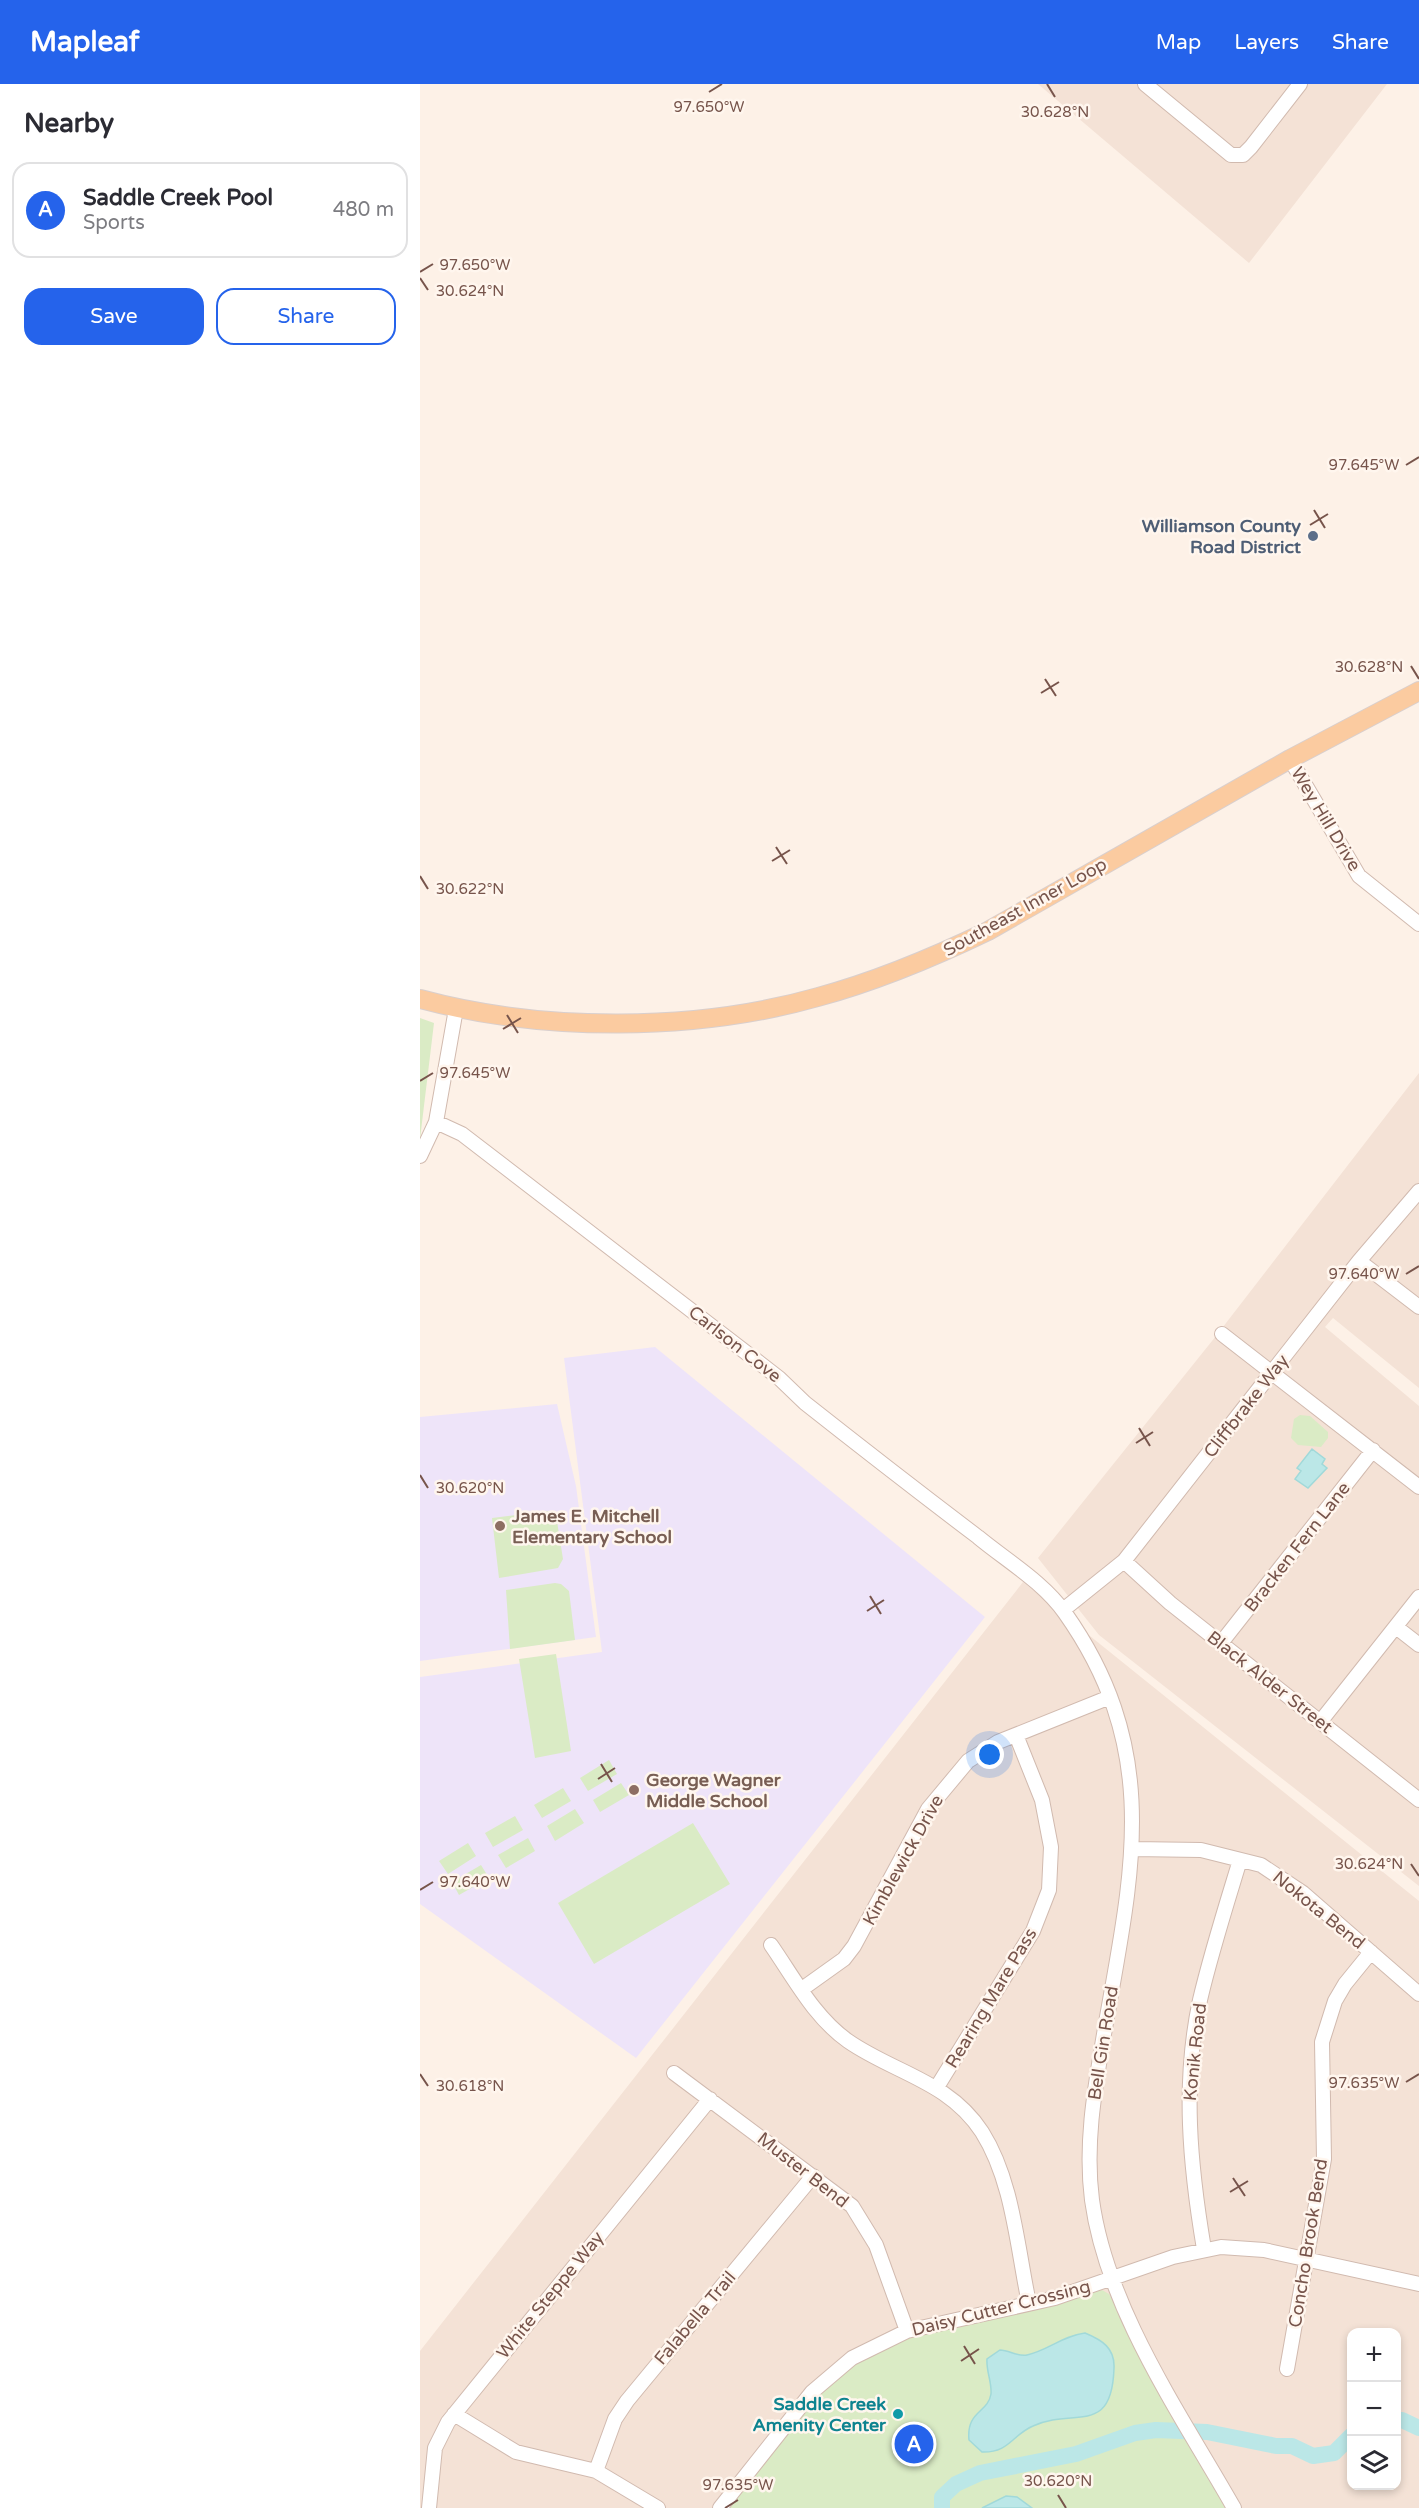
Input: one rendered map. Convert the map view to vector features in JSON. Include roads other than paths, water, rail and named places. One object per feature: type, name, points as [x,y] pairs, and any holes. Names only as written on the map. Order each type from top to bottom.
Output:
[{"type":"main road","name":"Southeast Inner Loop","points":[[420,999],[456,1009],[567,1022],[654,1022],[713,1017],[816,998],[886,975],[988,931],[1290,759],[1419,691]]},
{"type":"street","points":[[1145,84],[1230,155],[1237,156],[1251,147],[1300,84]]},
{"type":"street","name":"Wey Hill Drive","points":[[1290,759],[1359,876],[1419,924]]},
{"type":"street","points":[[420,1156],[436,1122],[456,1009]]},
{"type":"street","name":"Carlson Cove","points":[[436,1122],[462,1134],[537,1191],[779,1378],[805,1403],[1028,1576]]},
{"type":"street","name":"Cliffbrake Way","points":[[1063,1610],[1124,1561],[1359,1261],[1419,1191]]},
{"type":"street","points":[[1359,1261],[1419,1307]]},
{"type":"street","points":[[1222,1334],[1419,1487]]},
{"type":"street","name":"Bracken Fern Lane","points":[[1221,1643],[1373,1450]]},
{"type":"street","name":"Black Alder Street","points":[[1124,1561],[1170,1603],[1419,1800]]},
{"type":"street","name":"Bell Gin Road","points":[[1028,1576],[1044,1588],[1063,1610],[1081,1637],[1110,1697],[1131,1775],[1133,1848],[1128,1894],[1091,2116],[1092,2199],[1111,2277],[1136,2332],[1234,2508]]},
{"type":"street","points":[[1320,1722],[1419,1597]]},
{"type":"street","points":[[1396,1627],[1419,1645]]},
{"type":"street","name":"Kimblewick Drive","points":[[802,1989],[844,1959],[854,1947],[928,1809],[955,1774],[985,1749],[1110,1697]]},
{"type":"street","name":"Rearing Mare Pass","points":[[937,2087],[1033,1931],[1049,1890],[1051,1847],[1044,1812],[1016,1735]]},
{"type":"street","name":"Nokota Bend","points":[[1133,1848],[1201,1850],[1261,1865],[1279,1875],[1419,1994]]},
{"type":"street","name":"Konik Road","points":[[1204,2249],[1192,2174],[1189,2090],[1200,2002],[1240,1860]]},
{"type":"street","points":[[771,1945],[816,2012],[848,2041],[937,2087],[969,2115],[982,2132],[996,2159],[1006,2188],[1029,2303]]},
{"type":"street","name":"Concho Brook Bend","points":[[1287,2369],[1324,2159],[1322,2042],[1335,2001],[1345,1984],[1371,1952]]},
{"type":"street","name":"Muster Bend","points":[[674,2073],[840,2194],[865,2224],[876,2245],[907,2331]]},
{"type":"street","name":"White Steppe Way","points":[[429,2508],[435,2448],[454,2414],[710,2099]]},
{"type":"street","name":"Falabella Trail","points":[[596,2471],[615,2419],[627,2400],[813,2176]]},
{"type":"street","name":"Daisy Cutter Crossing","points":[[720,2508],[812,2392],[852,2358],[907,2331],[1055,2298],[1111,2277],[1204,2249],[1238,2247],[1419,2284]]},
{"type":"street","points":[[454,2414],[516,2452],[596,2471],[658,2508]]},
{"type":"water","points":[[1312,1449],[1325,1459],[1322,1464],[1327,1468],[1308,1488],[1295,1479],[1301,1471],[1297,1468]]},
{"type":"water","points":[[1085,2333],[1106,2346],[1114,2361],[1112,2390],[1106,2404],[1098,2412],[1088,2416],[1048,2421],[1033,2426],[1004,2447],[991,2452],[982,2452],[969,2440],[971,2423],[986,2405],[991,2394],[987,2359],[1000,2350],[1027,2355],[1069,2337]]},
{"type":"water","points":[[926,2427],[931,2430],[932,2436],[923,2444],[920,2456],[910,2456],[900,2445],[907,2434],[917,2435]]},
{"type":"water","points":[[1006,2496],[1017,2497],[1032,2508],[982,2508]]},
{"type":"waterway","points":[[1401,2420],[1419,2428]]},
{"type":"waterway","points":[[942,2508],[942,2497],[956,2484],[980,2473],[1076,2454],[1135,2433],[1156,2430],[1207,2432],[1276,2446],[1292,2446],[1313,2456],[1334,2453],[1351,2436]]},
{"type":"place","name":"Williamson County Road District","points":[[1313,536]]},
{"type":"place","name":"James E. Mitchell Elementary School","points":[[500,1526]]},
{"type":"place","name":"George Wagner Middle School","points":[[634,1790]]},
{"type":"place","name":"Saddle Creek Amenity Center","points":[[898,2414]]},
{"type":"place","name":"Saddle Creek Pool","points":[[914,2444]]}]
